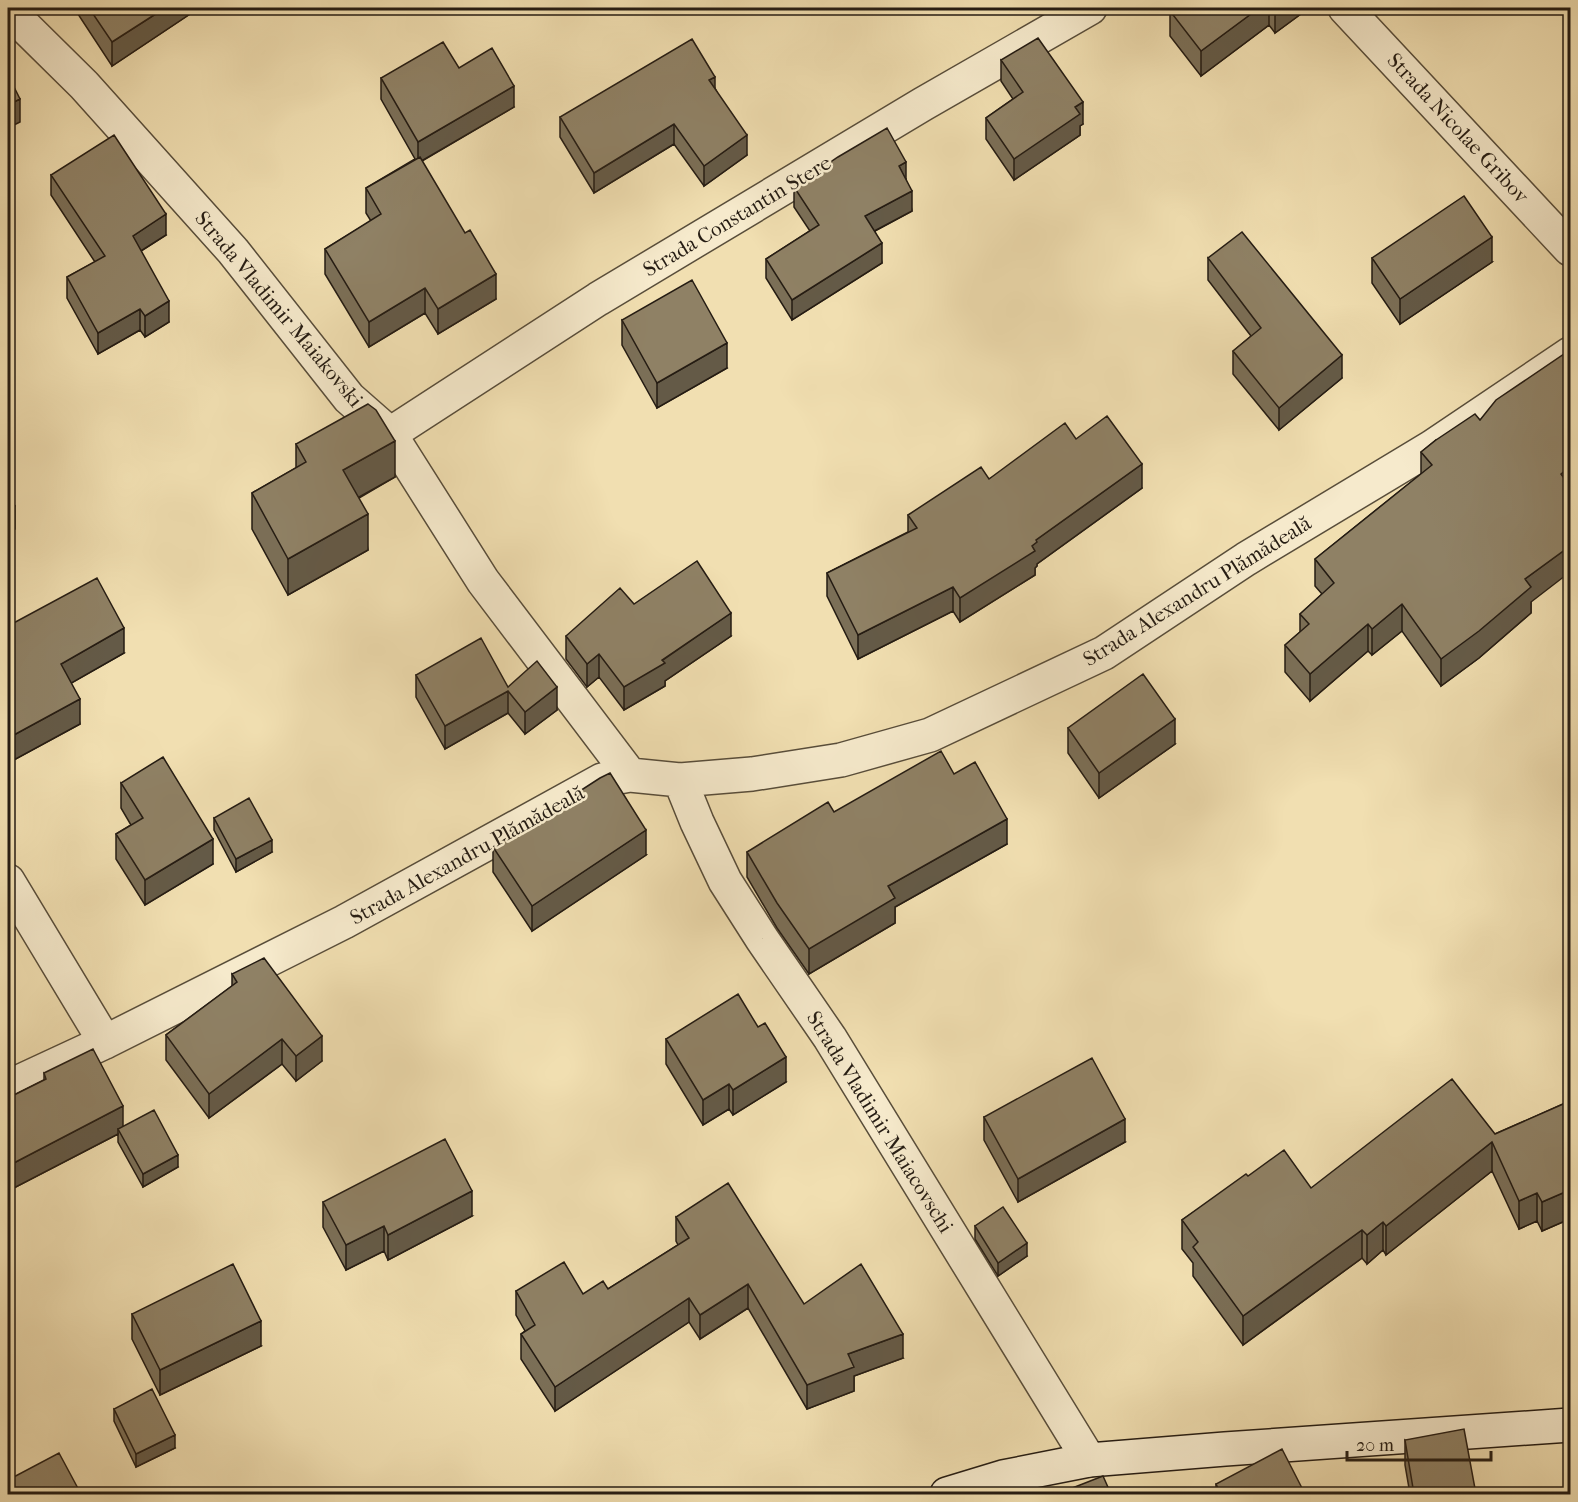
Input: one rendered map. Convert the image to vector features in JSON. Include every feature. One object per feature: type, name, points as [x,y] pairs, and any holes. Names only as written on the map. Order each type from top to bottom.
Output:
[{"type":"street","name":"Strada Constantin Stere","points":[[390,434],[598,299],[923,104],[1090,8]]},
{"type":"street","name":"Strada Nicolae Gribov","points":[[1345,8],[1570,249]]},
{"type":"street","name":"Strada Vladimir Maiakovski","points":[[8,10],[84,85],[233,251],[349,398],[390,434],[483,581],[630,775]]},
{"type":"street","name":"Strada Alexandru Plămădeală","points":[[8,1087],[105,1042],[344,922],[602,780],[630,775],[680,780],[752,774],[841,760],[930,735],[1104,652],[1246,559],[1432,447],[1570,354]]},
{"type":"street","name":"Strada Vladimir Maiacovschi","points":[[680,780],[725,881],[830,1038],[1089,1460]]},
{"type":"street","points":[[8,881],[105,1042]]},
{"type":"street","points":[[947,1494],[1002,1477],[1089,1460],[1570,1425]]},
{"type":"building","points":[[89,8],[165,8],[112,42]]},
{"type":"building","points":[[1175,8],[1259,8],[1201,51],[1170,11]]},
{"type":"building","points":[[1038,38],[1083,102],[1075,107],[1080,114],[1014,159],[986,118],[1023,92],[1001,60]]},
{"type":"building","points":[[692,39],[715,77],[709,80],[747,135],[704,166],[674,124],[594,173],[560,117]]},
{"type":"building","points":[[443,42],[459,68],[492,48],[514,86],[418,142],[381,78]]},
{"type":"building","points":[[8,75],[20,99],[8,105]]},
{"type":"building","points":[[887,128],[906,162],[899,166],[912,191],[865,216],[882,243],[792,300],[766,259],[819,225],[794,187]]},
{"type":"building","points":[[114,135],[166,214],[133,236],[169,301],[145,316],[140,309],[98,333],[67,277],[105,256],[51,175]]},
{"type":"building","points":[[420,157],[465,233],[470,230],[496,274],[438,309],[425,288],[369,322],[325,249],[381,214],[366,188]]},
{"type":"building","points":[[1464,196],[1492,237],[1400,299],[1372,258]]},
{"type":"building","points":[[1242,232],[1342,355],[1279,408],[1233,351],[1261,328],[1208,258]]},
{"type":"building","points":[[692,280],[727,343],[657,383],[622,320]]},
{"type":"building","points":[[1570,350],[1570,466],[1561,474],[1570,486],[1570,546],[1525,579],[1531,587],[1479,631],[1441,659],[1402,604],[1372,629],[1368,624],[1310,674],[1285,645],[1309,624],[1300,614],[1334,583],[1315,559],[1432,465],[1421,452],[1475,414],[1480,420],[1496,400]]},
{"type":"building","points":[[368,404],[376,410],[395,441],[343,470],[368,514],[288,559],[252,493],[306,462],[296,444]]},
{"type":"building","points":[[1107,416],[1142,464],[1036,540],[1037,542],[1032,546],[1035,551],[960,598],[953,587],[858,635],[827,573],[917,528],[908,515],[981,467],[989,479],[1065,423],[1076,439]]},
{"type":"building","points":[[8,494],[15,506],[8,510]]},
{"type":"building","points":[[697,561],[731,613],[662,660],[665,663],[624,687],[599,654],[587,664],[566,636],[620,588],[634,604]]},
{"type":"building","points":[[97,578],[124,628],[61,664],[80,699],[12,736],[8,727],[8,626]]},
{"type":"building","points":[[481,638],[508,687],[537,661],[557,687],[525,712],[508,691],[445,726],[416,675]]},
{"type":"building","points":[[1143,674],[1175,719],[1099,773],[1068,728]]},
{"type":"building","points":[[941,751],[954,774],[975,762],[1007,819],[888,886],[895,898],[809,949],[777,903],[747,852],[828,802],[834,812]]},
{"type":"building","points":[[163,757],[213,839],[145,880],[116,834],[143,818],[121,783]]},
{"type":"building","points":[[610,773],[646,830],[532,906],[493,847]]},
{"type":"building","points":[[249,798],[272,840],[236,859],[214,818]]},
{"type":"building","points":[[264,958],[322,1036],[296,1056],[282,1039],[209,1094],[166,1035],[237,982],[232,974]]},
{"type":"building","points":[[738,994],[758,1027],[765,1023],[786,1057],[733,1090],[729,1084],[703,1100],[666,1039]]},
{"type":"building","points":[[93,1049],[123,1106],[8,1166],[8,1098],[46,1079],[44,1073]]},
{"type":"building","points":[[1092,1058],[1125,1119],[1018,1179],[984,1117]]},
{"type":"building","points":[[1452,1079],[1495,1134],[1570,1101],[1570,1206],[1565,1192],[1542,1202],[1537,1193],[1519,1201],[1492,1142],[1386,1226],[1383,1222],[1367,1235],[1362,1230],[1243,1316],[1193,1247],[1198,1242],[1182,1220],[1284,1150],[1311,1188]]},
{"type":"building","points":[[154,1110],[178,1155],[143,1174],[118,1129]]},
{"type":"building","points":[[445,1139],[472,1191],[388,1235],[384,1226],[346,1245],[323,1202]]},
{"type":"building","points":[[728,1183],[804,1304],[861,1264],[903,1334],[848,1354],[854,1367],[807,1385],[748,1284],[700,1315],[689,1298],[555,1387],[521,1334],[535,1325],[516,1291],[564,1262],[583,1294],[603,1281],[608,1289],[689,1238],[676,1217]]},
{"type":"building","points":[[1003,1207],[1027,1243],[998,1263],[975,1226]]},
{"type":"building","points":[[233,1264],[261,1321],[160,1370],[132,1314]]},
{"type":"building","points":[[152,1389],[175,1435],[136,1454],[114,1409]]},
{"type":"building","points":[[1464,1429],[1476,1494],[1414,1494],[1405,1440]]},
{"type":"building","points":[[1282,1449],[1305,1494],[1221,1494],[1216,1484]]},
{"type":"building","points":[[59,1453],[81,1494],[8,1494],[8,1480]]},
{"type":"building","points":[[1103,1476],[1111,1494],[1057,1494]]}]
